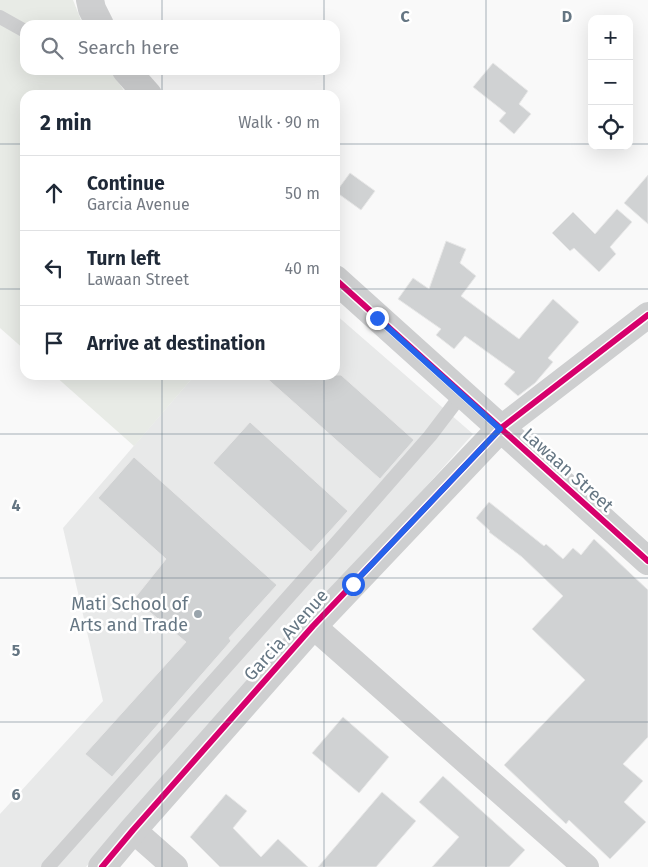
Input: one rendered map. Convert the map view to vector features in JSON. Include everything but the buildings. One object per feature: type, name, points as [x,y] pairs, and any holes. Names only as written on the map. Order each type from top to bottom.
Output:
[{"type":"street","points":[[90,0],[98,20]]},
{"type":"street","points":[[130,75],[144,90]]},
{"type":"street","name":"Lawaan Street","points":[[340,284],[648,562]]},
{"type":"street","points":[[500,429],[648,315]]},
{"type":"street","name":"Garcia Avenue","points":[[102,867],[313,626],[500,429]]},
{"type":"street","points":[[313,626],[586,867]]},
{"type":"street","points":[[133,830],[175,867]]},
{"type":"lane","points":[[0,17],[20,28]]},
{"type":"lane","points":[[48,867],[339,540],[430,436],[462,394]]},
{"type":"shaded area","points":[[0,0],[73,0],[81,20],[20,20],[20,75],[113,75],[124,90],[20,90],[20,346],[0,328]]},
{"type":"shaded area","name":"Mati School of Arts and Trade","points":[[340,318],[473,434],[86,867],[0,867],[0,814],[103,701],[63,528],[191,380],[340,380]]},
{"type":"shaded area","points":[[60,380],[191,380],[134,446]]},
{"type":"cycle path","points":[[340,284],[648,561]]},
{"type":"cycle path","points":[[102,867],[313,626],[500,429],[648,315]]},
{"type":"place","name":"Mati School of Arts and Trade","points":[[198,614]]},
{"type":"route","points":[[353,584],[500,429],[377,318]]}]
